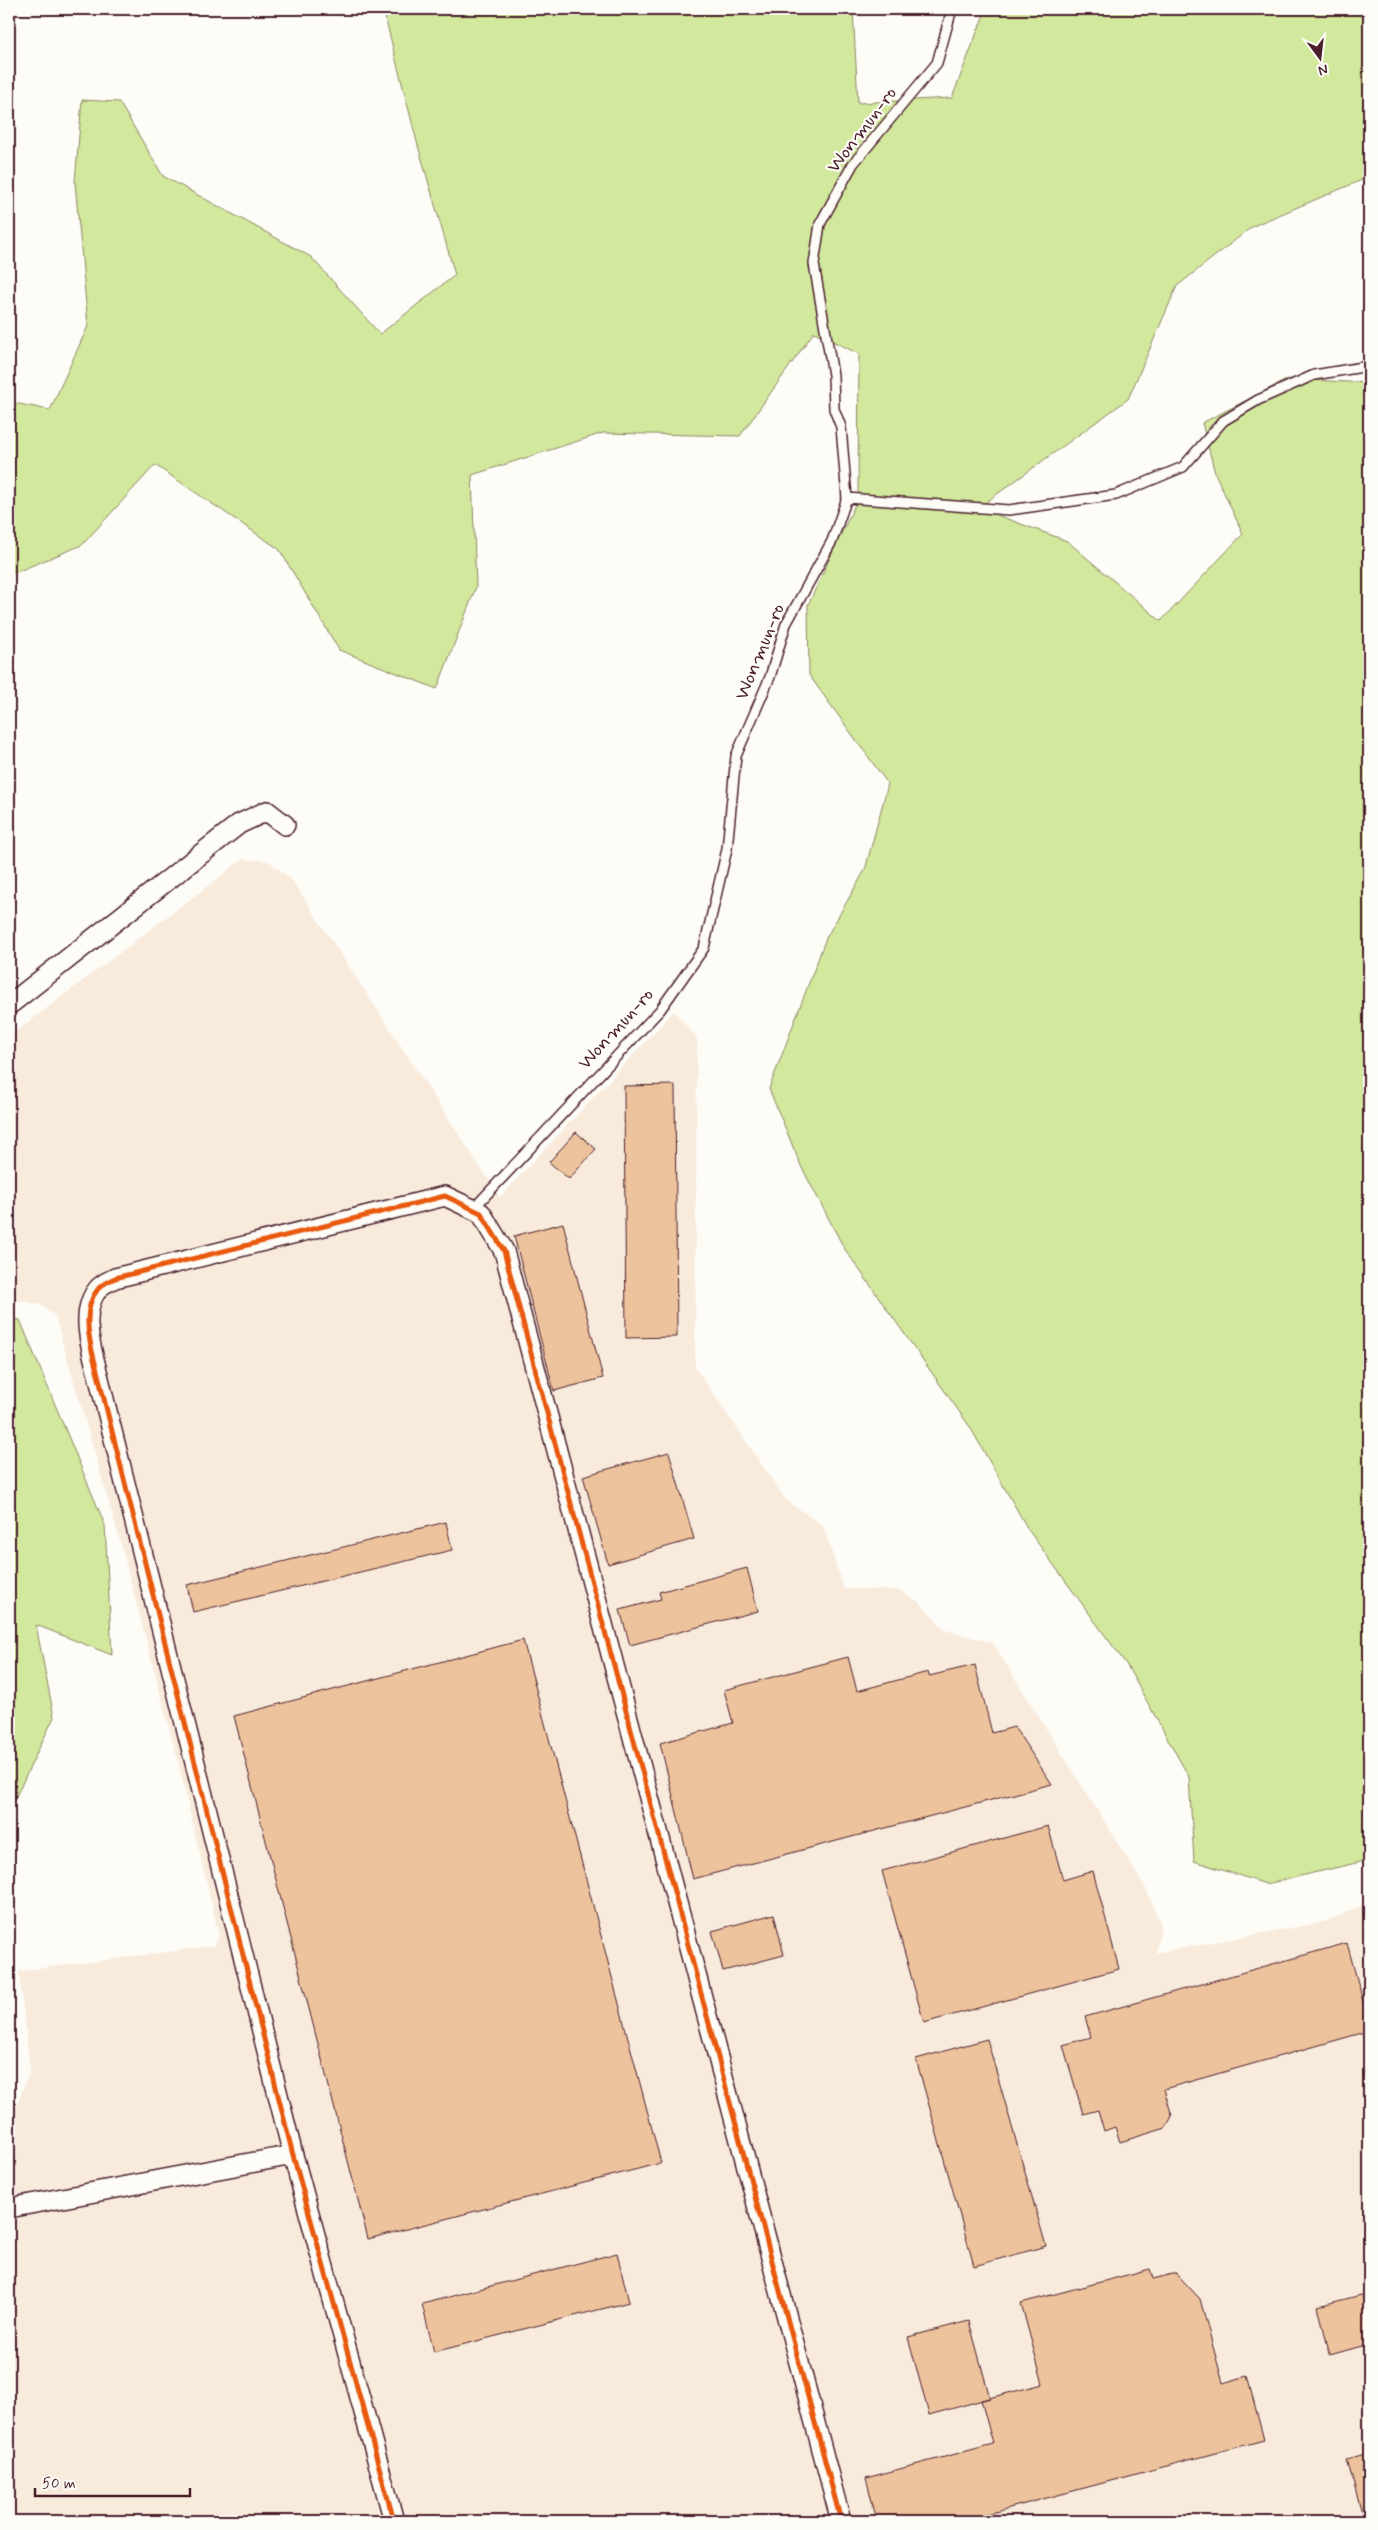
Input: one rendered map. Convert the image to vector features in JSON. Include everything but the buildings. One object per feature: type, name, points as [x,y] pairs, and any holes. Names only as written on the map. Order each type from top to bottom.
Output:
[{"type":"street","points":[[9,1005],[240,824],[267,811],[285,825]]},
{"type":"street","points":[[394,2521],[293,2155],[102,1391],[87,1320],[89,1304],[99,1288],[114,1278],[445,1196],[481,1213],[504,1251],[841,2521]]},
{"type":"street","points":[[9,2208],[293,2155]]},
{"type":"lane","name":"Wonmun-ro","points":[[473,1209],[660,1010],[704,948],[727,849],[736,756],[770,677],[786,624],[832,541],[847,498],[841,428],[834,409],[832,366],[814,264],[820,224],[853,164],[936,63],[952,9]]},
{"type":"lane","points":[[1356,370],[1369,361]]},
{"type":"lane","points":[[847,498],[1009,510],[1116,494],[1183,467],[1222,421],[1258,400],[1314,375],[1356,370],[1369,366]]},
{"type":"shaded area","points":[[243,859],[269,861],[292,880],[500,1197],[674,1011],[697,1038],[695,1367],[786,1500],[823,1526],[844,1589],[899,1590],[919,1602],[945,1630],[993,1643],[1145,1887],[1161,1925],[1156,1953],[1328,1921],[1369,1902],[1369,2521],[9,2521],[9,2125],[30,2070],[19,1971],[214,1946],[219,1936],[177,1757],[120,1541],[55,1316],[39,1304],[9,1299],[9,1037]]},
{"type":"green space","points":[[383,9],[853,9],[858,103],[952,98],[986,9],[1369,9],[1369,177],[1253,226],[1177,286],[1128,399],[978,508],[1067,541],[1161,621],[1243,534],[1215,473],[1202,423],[1288,379],[1369,383],[1369,1860],[1266,1884],[1194,1861],[1189,1777],[1126,1664],[1029,1531],[970,1427],[844,1248],[801,1166],[769,1089],[826,938],[865,870],[888,784],[809,675],[808,605],[858,498],[859,354],[814,332],[740,436],[603,433],[472,475],[476,587],[437,689],[339,650],[279,549],[155,465],[82,545],[9,575],[9,402],[50,410],[88,326],[75,182],[82,100],[119,102],[163,176],[311,257],[380,334],[455,275],[417,142]]},
{"type":"green space","points":[[9,1318],[20,1320],[105,1525],[112,1655],[36,1625],[54,1717],[9,1811]]},
{"type":"cycle path","points":[[394,2521],[293,2155],[92,1352],[88,1312],[98,1289],[115,1278],[445,1196],[481,1213],[504,1251],[841,2521]]}]
